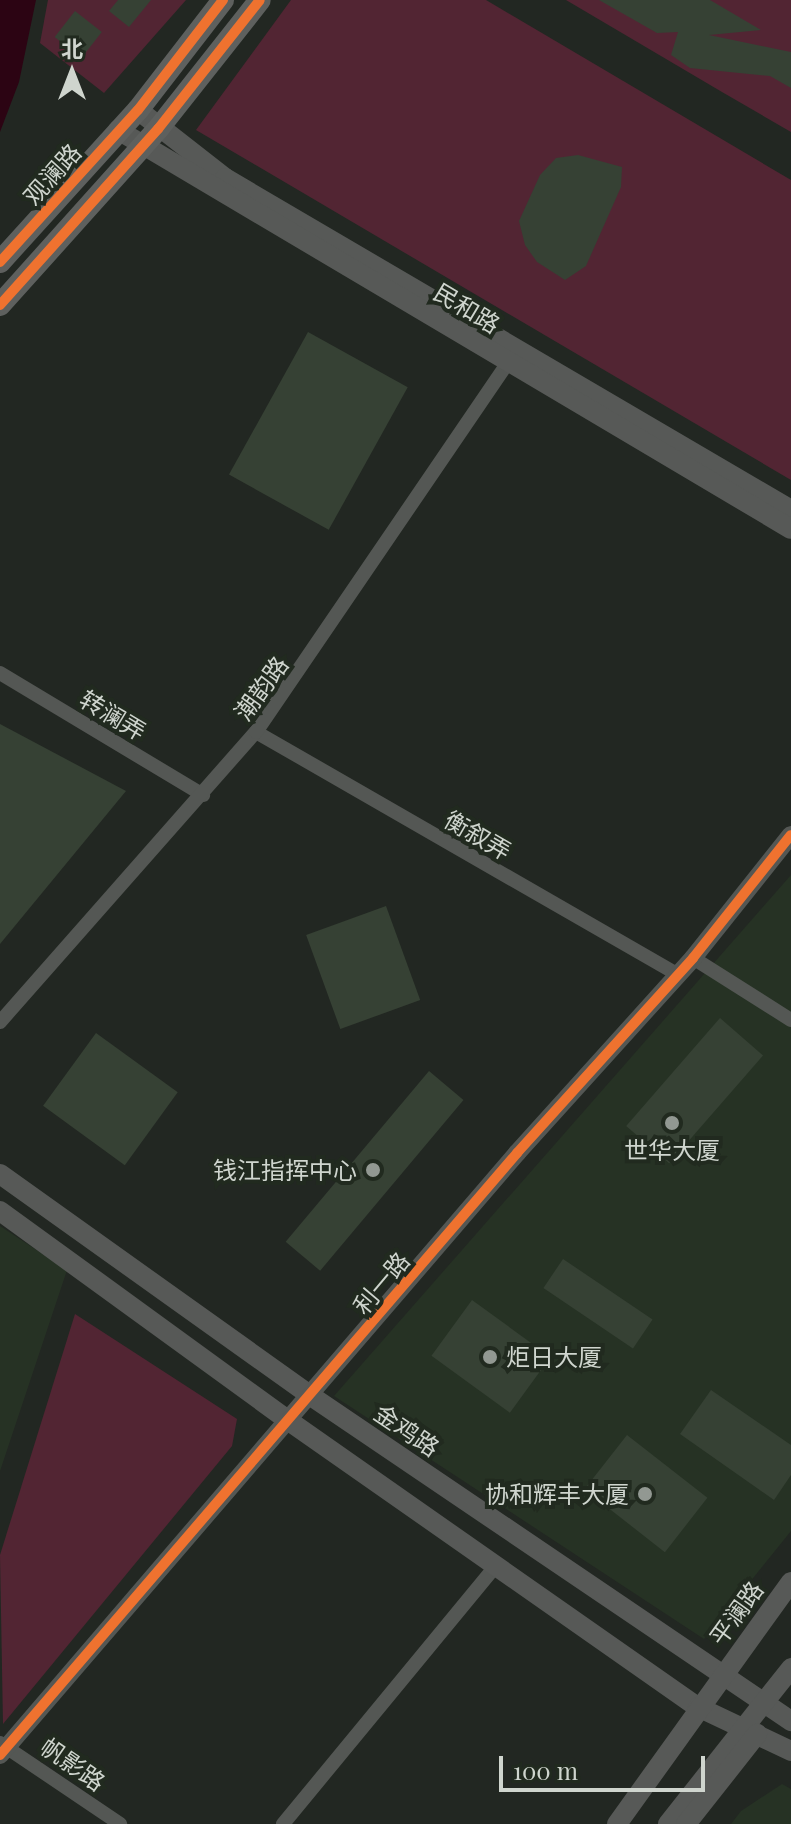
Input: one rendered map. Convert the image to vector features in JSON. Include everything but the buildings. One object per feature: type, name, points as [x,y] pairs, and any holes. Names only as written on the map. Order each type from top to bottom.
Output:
[{"type":"main road","name":"观澜路","points":[[0,262],[138,110],[223,0]]},
{"type":"main road","name":"观澜路","points":[[0,305],[138,145],[158,129],[260,0]]},
{"type":"main road","name":"民和路","points":[[138,110],[158,129],[225,178],[791,529]]},
{"type":"main road","name":"民和路","points":[[118,130],[138,145],[791,510]]},
{"type":"main road","name":"金鸡路","points":[[0,1174],[311,1396],[791,1721]]},
{"type":"main road","points":[[0,1211],[289,1421],[698,1707],[791,1751]]},
{"type":"main road","name":"平澜路","points":[[617,1824],[698,1707],[791,1582]]},
{"type":"main road","points":[[686,1824],[791,1668]]},
{"type":"main road","points":[[668,1824],[748,1731]]},
{"type":"street","name":"潮韵路","points":[[0,1022],[256,732],[513,356]]},
{"type":"street","name":"转澜弄","points":[[0,673],[203,795]]},
{"type":"street","name":"衡叙弄","points":[[256,732],[678,975]]},
{"type":"street","name":"利一路","points":[[3,1748],[311,1396],[517,1153],[693,958],[791,835]]},
{"type":"street","points":[[693,958],[791,1020]]},
{"type":"street","points":[[283,1824],[496,1566]]},
{"type":"street","name":"帆影路","points":[[3,1748],[120,1824]]},
{"type":"shaded area","points":[[0,0],[36,0],[19,82],[0,132]]},
{"type":"shaded area","points":[[48,0],[186,0],[104,93],[40,43]]},
{"type":"shaded area","points":[[291,0],[486,0],[791,180],[791,480],[196,130]]},
{"type":"shaded area","points":[[566,0],[791,0],[791,132],[722,92]]},
{"type":"shaded area","points":[[791,875],[791,1531],[704,1639],[334,1396]]},
{"type":"shaded area","points":[[0,1226],[67,1270],[0,1471]]},
{"type":"shaded area","points":[[75,1314],[237,1419],[232,1446],[3,1724],[0,1555]]},
{"type":"shaded area","points":[[782,1784],[791,1789],[791,1824],[731,1824],[741,1811]]},
{"type":"cycle path","points":[[0,262],[138,110],[223,0]]},
{"type":"cycle path","points":[[0,305],[158,129],[260,0]]},
{"type":"cycle path","points":[[0,1755],[517,1153],[693,958],[791,835]]},
{"type":"place","name":"世华大厦","points":[[672,1123]]},
{"type":"place","name":"钱江指挥中心","points":[[373,1170]]},
{"type":"place","name":"炬日大厦","points":[[490,1357]]},
{"type":"place","name":"协和辉丰大厦","points":[[645,1494]]}]
